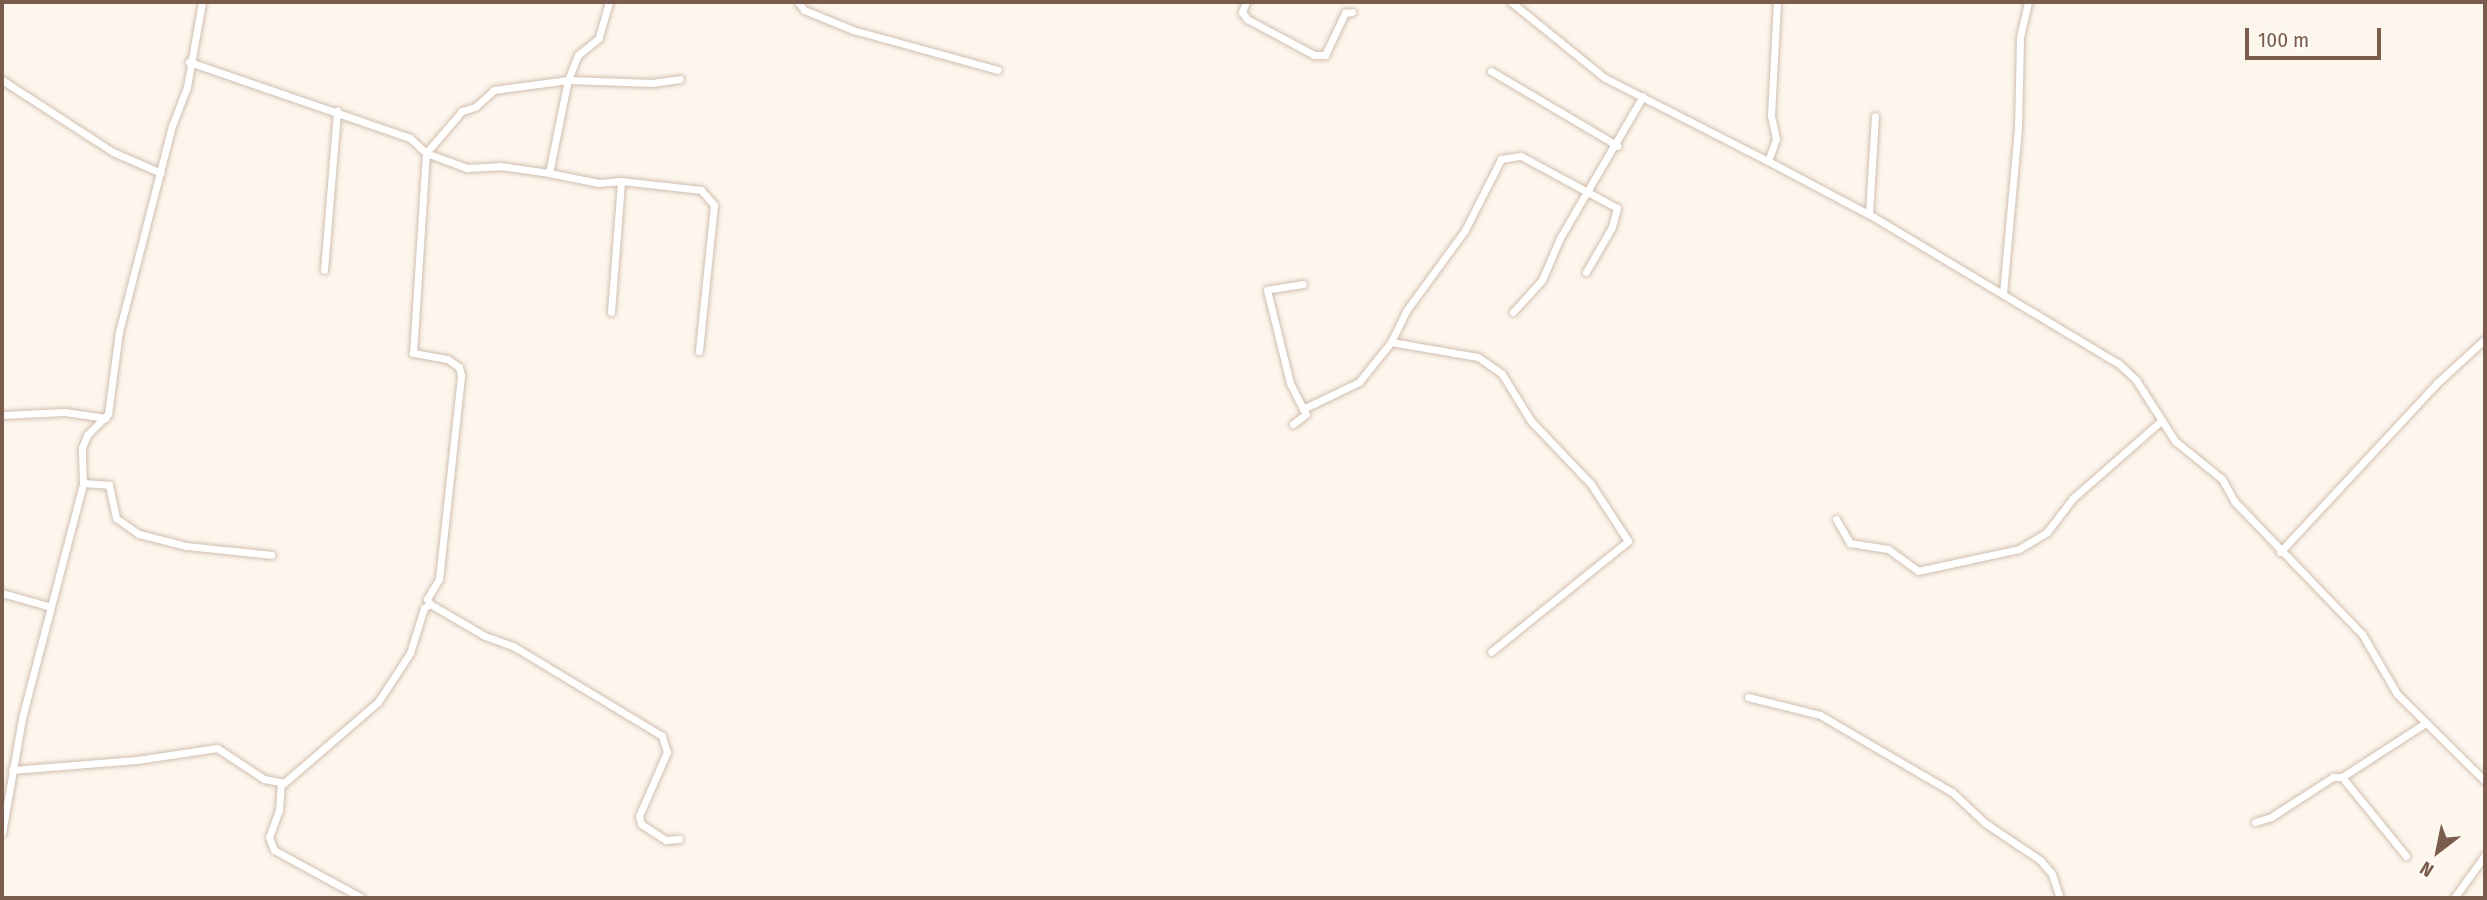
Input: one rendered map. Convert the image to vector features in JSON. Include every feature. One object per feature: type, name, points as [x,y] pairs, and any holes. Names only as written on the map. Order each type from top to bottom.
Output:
[{"type":"street","points":[[2,833],[12,770],[48,606],[83,483],[82,448],[87,435],[106,418],[119,332],[187,86],[189,62],[202,2]]},
{"type":"street","points":[[550,173],[568,80],[578,55],[600,38],[609,2]]},
{"type":"street","points":[[797,2],[804,9],[853,30],[998,70]]},
{"type":"street","points":[[1245,2],[1242,12],[1247,19],[1314,55],[1325,55],[1345,13],[1352,12]]},
{"type":"street","points":[[1511,2],[1594,70],[1869,214],[2118,363],[2136,380],[2182,449],[2222,479],[2234,500],[2280,552],[2361,634],[2398,694],[2424,724],[2485,781]]},
{"type":"street","points":[[1768,161],[1776,139],[1770,116],[1777,2]]},
{"type":"street","points":[[2003,293],[2018,128],[2020,37],[2028,2]]},
{"type":"street","points":[[189,62],[225,78],[337,111],[410,138],[426,153],[467,168],[500,166],[599,183],[621,181],[701,190],[714,205],[699,351]]},
{"type":"street","points":[[1491,71],[1618,146]]},
{"type":"street","points":[[679,839],[667,840],[641,824],[639,816],[667,752],[662,736],[513,646],[485,636],[430,604],[427,599],[439,579],[461,375],[459,367],[447,359],[413,353],[426,153],[461,111],[475,107],[494,90],[568,80],[652,83],[680,79]]},
{"type":"street","points":[[2,80],[113,152],[161,173]]},
{"type":"street","points":[[1513,312],[1542,280],[1560,238],[1618,146],[1643,96]]},
{"type":"street","points":[[324,270],[337,111]]},
{"type":"street","points":[[1869,214],[1875,116]]},
{"type":"street","points":[[1303,409],[1359,382],[1391,342],[1406,311],[1465,230],[1501,159],[1521,156],[1591,191],[1617,208],[1612,227],[1586,272]]},
{"type":"street","points":[[611,312],[621,181]]},
{"type":"street","points":[[1293,424],[1307,414],[1290,383],[1267,290],[1303,284]]},
{"type":"street","points":[[2280,552],[2437,383],[2485,339]]},
{"type":"street","points":[[1391,342],[1478,357],[1502,374],[1531,421],[1591,484],[1628,541],[1490,652]]},
{"type":"street","points":[[2,415],[65,412],[106,418]]},
{"type":"street","points":[[1836,519],[1850,543],[1888,549],[1918,571],[2020,549],[2047,532],[2073,498],[2161,421]]},
{"type":"street","points":[[83,483],[110,486],[116,518],[139,534],[195,547],[272,555]]},
{"type":"street","points":[[2,593],[48,606]]},
{"type":"street","points":[[362,898],[274,850],[269,837],[279,810],[281,782],[327,742],[353,727],[378,702],[410,653],[424,608],[430,604]]},
{"type":"street","points":[[1748,697],[1820,715],[1952,792],[1985,823],[2040,860],[2052,874],[2060,898]]},
{"type":"street","points":[[2255,822],[2271,817],[2333,777],[2342,777],[2424,724]]},
{"type":"street","points":[[12,770],[137,760],[217,748],[264,779],[281,782]]},
{"type":"street","points":[[2342,777],[2406,856]]},
{"type":"street","points":[[2454,898],[2485,855]]}]
